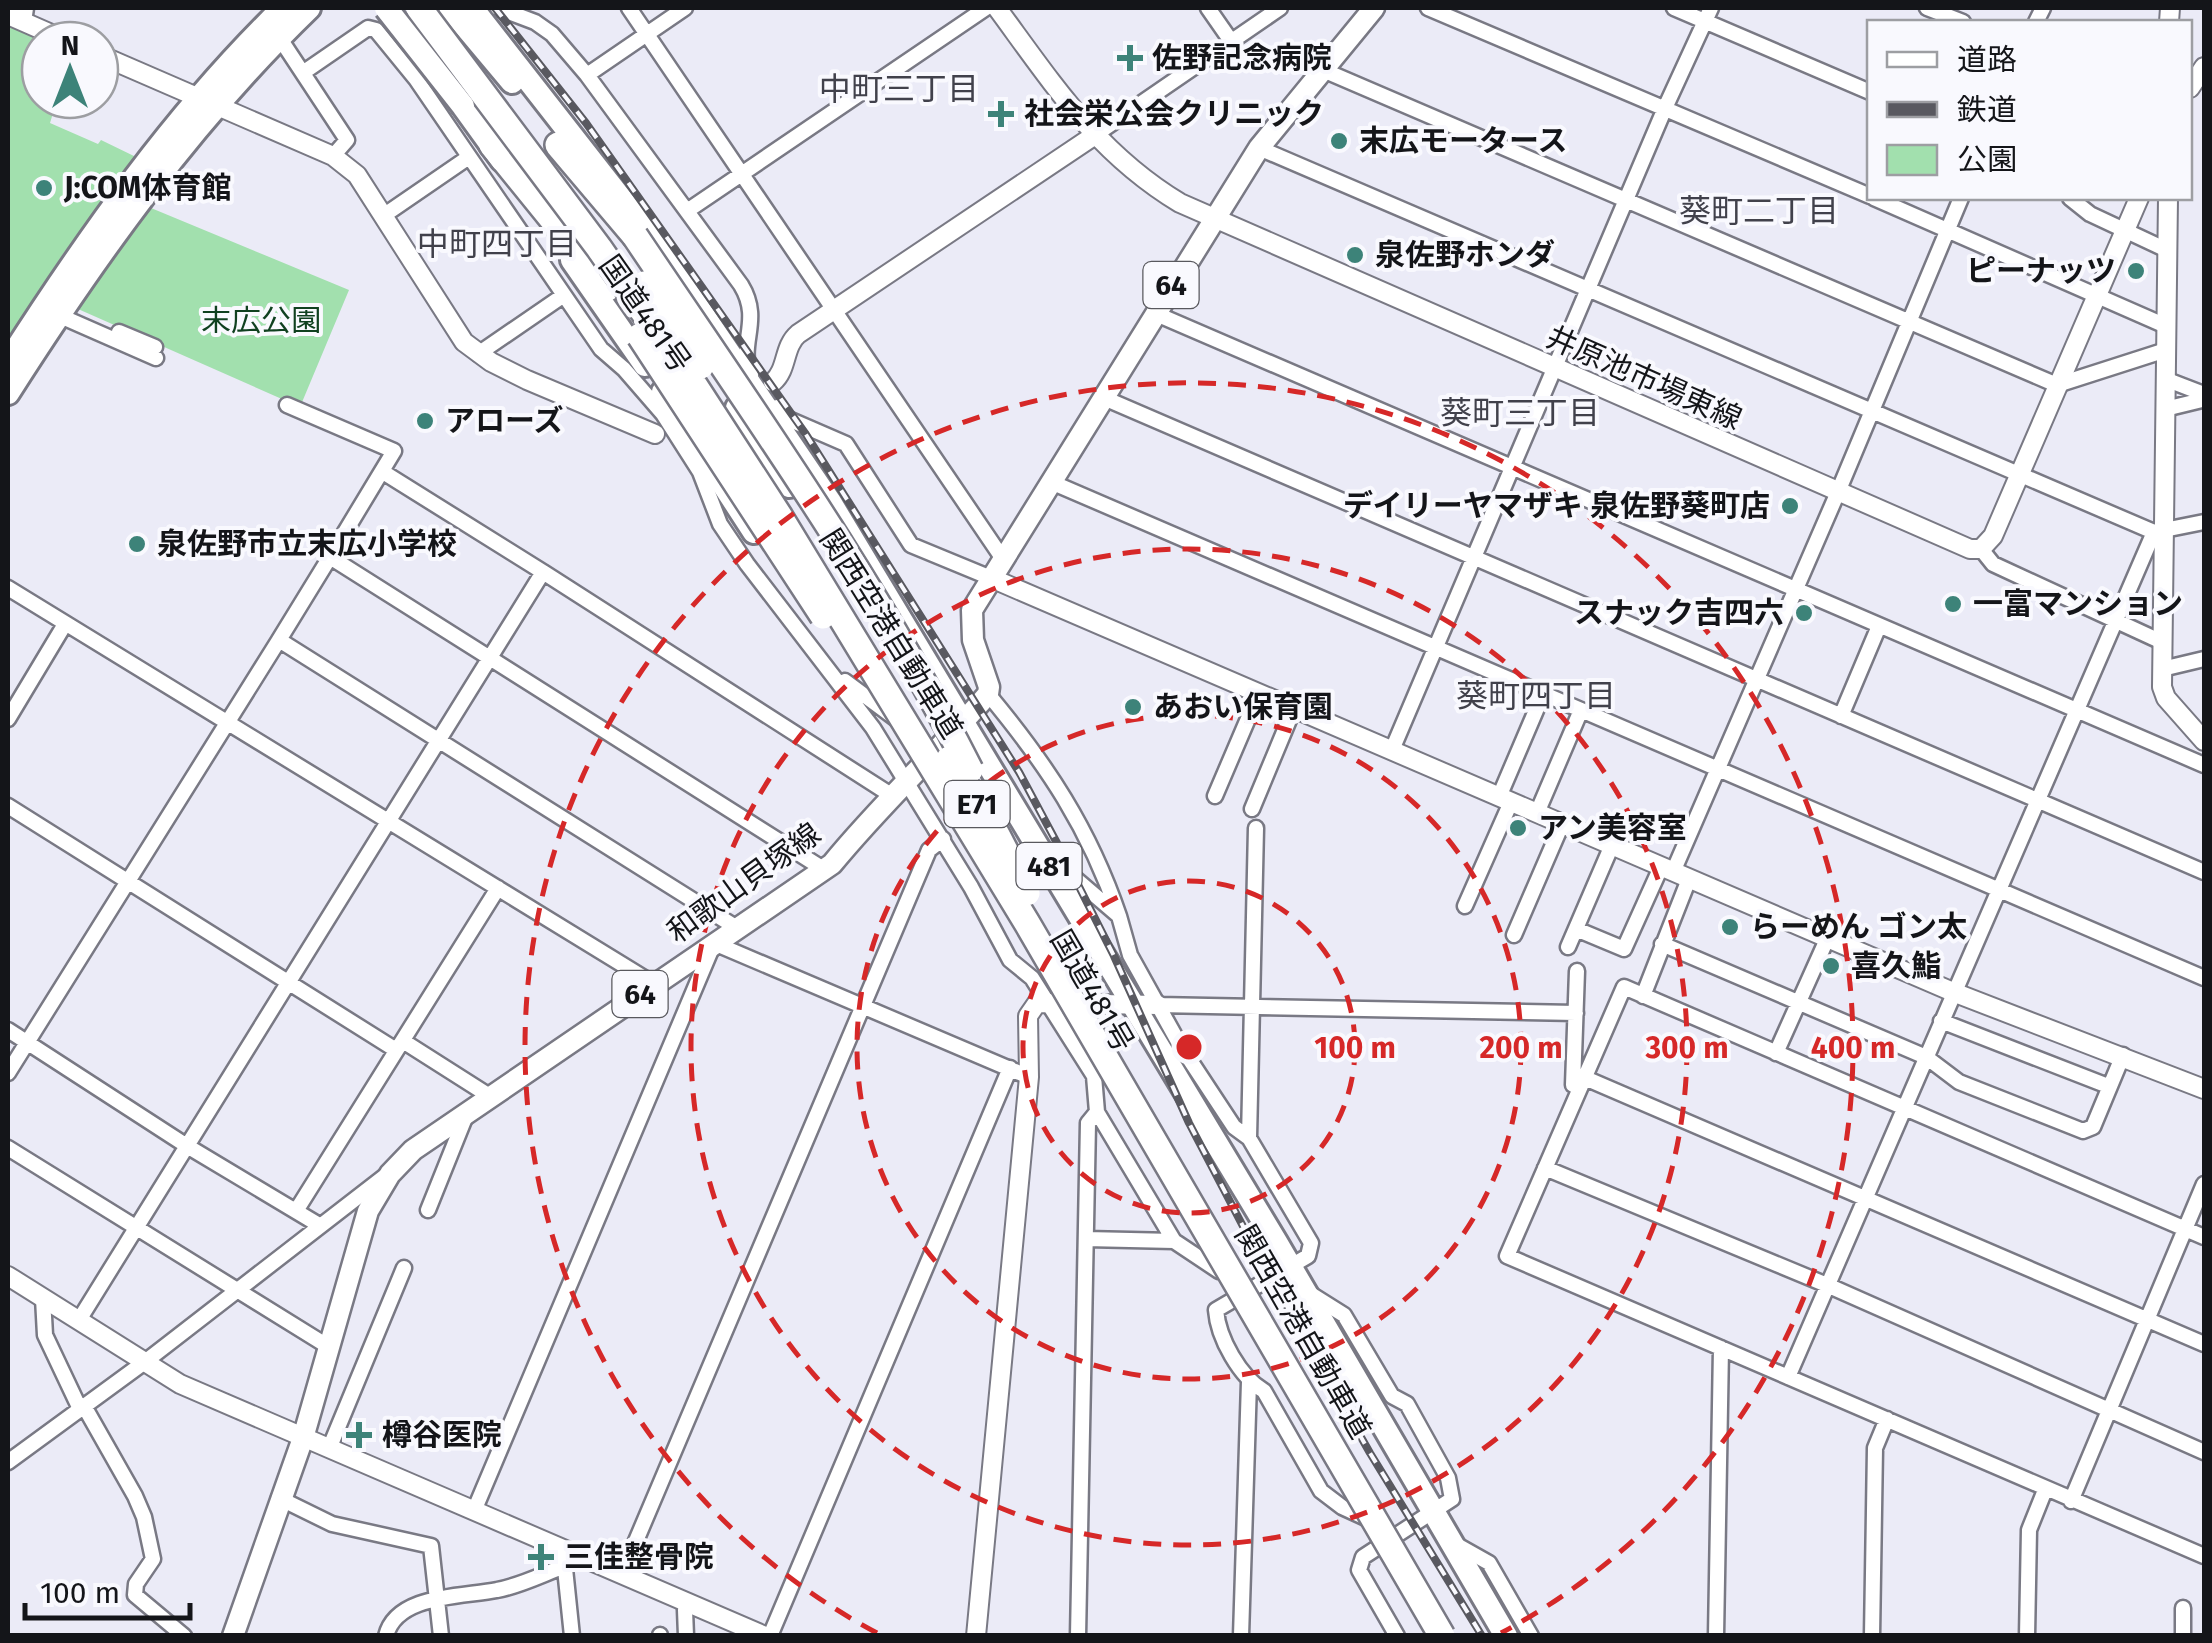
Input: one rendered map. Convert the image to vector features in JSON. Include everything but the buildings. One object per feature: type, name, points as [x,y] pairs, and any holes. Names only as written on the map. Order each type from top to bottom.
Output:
[{"type":"highway","points":[[8,393],[208,102],[274,18],[309,8]]},
{"type":"highway","name":"国道481号","points":[[386,8],[463,106],[481,150],[662,391],[764,547],[870,674],[926,764],[1056,1004],[1439,1636]]},
{"type":"highway","name":"481","points":[[410,8],[428,15],[611,272],[738,463],[870,674]]},
{"type":"highway","name":"481","points":[[450,8],[513,84],[562,134]]},
{"type":"highway","name":"481","points":[[472,8],[562,134]]},
{"type":"highway","name":"関西空港自動車道","points":[[428,15],[501,88],[684,340],[788,496],[987,837],[1439,1636]]},
{"type":"highway","points":[[8,362],[128,188],[208,102]]},
{"type":"highway","points":[[562,134],[800,482],[898,641],[968,767],[987,837]]},
{"type":"highway","name":"国道481号","points":[[562,134],[808,514],[907,628],[1304,1290],[1506,1636]]},
{"type":"highway","points":[[481,150],[608,288]]},
{"type":"highway","points":[[541,174],[608,288],[920,768],[987,837]]},
{"type":"highway","name":"関西空港自動車道","points":[[987,837],[1034,907],[1460,1636]]},
{"type":"main road","name":"64","points":[[988,694],[970,620],[991,578],[1259,148],[1371,9]]},
{"type":"main road","name":"和歌山貝塚線","points":[[233,1636],[303,1438],[368,1211],[390,1174],[413,1150],[832,864],[988,694]]},
{"type":"street","points":[[498,8],[546,30]]},
{"type":"street","points":[[529,8],[587,75],[750,300],[752,323],[746,362],[750,372],[786,418],[846,444],[911,544],[1953,992],[2204,1089]]},
{"type":"street","points":[[630,8],[1002,559]]},
{"type":"street","points":[[587,75],[685,8]]},
{"type":"street","points":[[686,212],[986,8]]},
{"type":"street","name":"井原池市場東線","points":[[998,8],[1067,103],[1121,162],[1213,220],[1970,550],[1982,550]]},
{"type":"street","points":[[1208,8],[1231,41]]},
{"type":"street","points":[[772,382],[780,376],[789,342],[1280,8]]},
{"type":"street","points":[[1428,8],[1867,195]]},
{"type":"street","points":[[1674,8],[1708,14],[1867,91]]},
{"type":"street","points":[[1927,8],[1958,20]]},
{"type":"street","points":[[1392,750],[1708,14]]},
{"type":"street","points":[[416,79],[415,66],[428,15]]},
{"type":"street","points":[[274,18],[347,140],[333,156]]},
{"type":"street","points":[[304,72],[368,28],[376,30],[481,150],[564,295],[601,349],[663,414],[700,472],[720,524],[747,564],[849,686],[900,723]]},
{"type":"street","points":[[120,64],[333,156],[357,175],[464,342],[478,354],[527,380],[655,434]]},
{"type":"street","points":[[1323,70],[2057,385],[2166,350]]},
{"type":"street","points":[[1259,148],[2158,532],[2204,522]]},
{"type":"street","points":[[383,216],[481,150]]},
{"type":"street","points":[[1879,200],[2166,326]]},
{"type":"street","points":[[1576,929],[1624,949],[1674,872],[1961,200]]},
{"type":"street","points":[[2072,200],[2124,232],[2168,250]]},
{"type":"street","points":[[2138,200],[1993,536],[1982,550],[1992,564],[2162,642]]},
{"type":"street","points":[[2168,200],[2166,378],[2158,532],[2162,669],[2166,698],[2204,741]]},
{"type":"street","points":[[478,354],[564,295]]},
{"type":"street","points":[[1154,314],[2204,765]]},
{"type":"street","points":[[58,315],[156,353]]},
{"type":"street","points":[[2166,378],[2203,398]]},
{"type":"street","points":[[1104,398],[2204,872]]},
{"type":"street","points":[[2165,409],[2203,398]]},
{"type":"street","points":[[8,1073],[394,451],[287,404]]},
{"type":"street","points":[[382,472],[900,788]]},
{"type":"street","points":[[1051,482],[2204,978]]},
{"type":"street","points":[[1788,1376],[2113,621],[2158,532]]},
{"type":"street","points":[[330,556],[821,871]]},
{"type":"street","points":[[79,1320],[543,572]]},
{"type":"street","points":[[8,588],[654,984]]},
{"type":"street","points":[[789,616],[874,728],[900,788],[943,840],[1010,960],[1056,1004],[1094,1076],[1097,1112],[1174,1241],[1219,1270]]},
{"type":"street","points":[[8,719],[65,624]]},
{"type":"street","points":[[1842,716],[1879,626]]},
{"type":"street","points":[[279,640],[736,928]]},
{"type":"street","points":[[2162,669],[2204,659]]},
{"type":"street","points":[[1215,796],[1259,693]]},
{"type":"street","points":[[988,694],[1064,794],[1101,863],[1130,955],[1234,1127],[1249,1138],[1310,1242],[1308,1256],[1216,1310],[1218,1326],[1249,1382],[1264,1391],[1322,1492],[1342,1508],[1368,1520]]},
{"type":"street","points":[[1465,906],[1543,694]]},
{"type":"street","points":[[1252,809],[1294,708]]},
{"type":"street","points":[[1537,813],[1581,710]]},
{"type":"street","points":[[8,806],[288,981],[491,1097]]},
{"type":"street","points":[[1514,935],[1562,824]]},
{"type":"street","points":[[1027,827],[1060,868],[1119,916]]},
{"type":"street","points":[[1249,1138],[1256,828]]},
{"type":"street","points":[[622,1574],[930,850],[943,840]]},
{"type":"street","points":[[1568,946],[1612,845]]},
{"type":"street","points":[[1643,996],[1662,944],[1674,872]]},
{"type":"street","points":[[296,1211],[498,888]]},
{"type":"street","points":[[1776,1053],[1828,937]]},
{"type":"street","points":[[474,1511],[714,943],[1029,1076]]},
{"type":"street","points":[[1662,944],[1926,1056],[1959,1082],[2082,1132],[2093,1127],[2123,1055]]},
{"type":"street","points":[[1577,972],[1579,1077]]},
{"type":"street","points":[[2204,1237],[1624,987],[1579,1077],[1572,1105],[1506,1256],[2204,1556]]},
{"type":"street","points":[[976,1636],[1029,1076],[1028,1016],[1036,1003],[1576,1014]]},
{"type":"street","points":[[1941,1020],[2108,1086]]},
{"type":"street","points":[[8,1030],[187,1146],[319,1225]]},
{"type":"street","points":[[8,1276],[180,1384],[474,1511],[564,1557],[622,1574],[768,1636],[1010,1068]]},
{"type":"street","points":[[1579,1077],[2204,1344]]},
{"type":"street","points":[[1078,1636],[1088,1123],[1097,1112]]},
{"type":"street","points":[[428,1210],[468,1113]]},
{"type":"street","points":[[8,1148],[329,1347]]},
{"type":"street","points":[[1545,1168],[1827,1284],[2204,1452]]},
{"type":"street","points":[[8,1462],[390,1174]]},
{"type":"street","points":[[2071,1501],[2204,1184]]},
{"type":"street","points":[[1086,1240],[1174,1241]]},
{"type":"street","points":[[329,1448],[404,1268]]},
{"type":"street","points":[[1304,1290],[1344,1315],[1392,1396],[1407,1404],[1448,1478],[1452,1499],[1364,1557],[1359,1570],[1397,1636]]},
{"type":"street","points":[[43,1298],[45,1335],[82,1408],[135,1496],[150,1541],[153,1559],[136,1584],[135,1596],[184,1636]]},
{"type":"street","points":[[1716,1636],[1721,1348]]},
{"type":"street","points":[[1241,1636],[1249,1382]]},
{"type":"street","points":[[1872,1636],[1875,1448],[1887,1419]]},
{"type":"street","points":[[2027,1636],[2028,1530],[2045,1490]]},
{"type":"street","points":[[279,1498],[332,1524],[431,1546],[441,1636]]},
{"type":"street","points":[[1452,1542],[1489,1562],[1531,1636]]},
{"type":"street","points":[[386,1636],[389,1622],[395,1616],[438,1597],[498,1590],[564,1557]]},
{"type":"street","points":[[564,1557],[572,1636]]},
{"type":"street","points":[[686,1636],[689,1603]]},
{"type":"street","points":[[2183,1608],[2183,1636]]},
{"type":"green space","points":[[8,26],[20,31],[20,120],[51,120],[50,123],[98,144],[101,140],[136,157],[63,254],[8,338]]},
{"type":"green space","name":"末広公園","points":[[151,208],[349,290],[300,407],[78,309]]},
{"type":"railway","points":[[495,8],[586,123],[805,433],[1019,772],[1114,956],[1189,1123],[1258,1255],[1370,1453],[1482,1636]]},
{"type":"place","name":"佐野記念病院","points":[[1130,58]]},
{"type":"place","name":"社会栄公会クリニック","points":[[1001,114]]},
{"type":"place","name":"末広モータース","points":[[1339,141]]},
{"type":"place","name":"J:COM体育館","points":[[44,188]]},
{"type":"place","name":"泉佐野ホンダ","points":[[1355,255]]},
{"type":"place","name":"ピーナッツ","points":[[2136,271]]},
{"type":"place","name":"アローズ","points":[[425,421]]},
{"type":"place","name":"デイリーヤマザキ 泉佐野葵町店","points":[[1790,506]]},
{"type":"place","name":"泉佐野市立末広小学校","points":[[137,544]]},
{"type":"place","name":"一富マンション","points":[[1953,604]]},
{"type":"place","name":"スナック吉四六","points":[[1804,613]]},
{"type":"place","name":"あおい保育園","points":[[1133,707]]},
{"type":"place","name":"アン美容室","points":[[1518,828]]},
{"type":"place","name":"らーめん ゴン太","points":[[1730,927]]},
{"type":"place","name":"喜久鮨","points":[[1831,966]]},
{"type":"place","name":"樽谷医院","points":[[359,1435]]},
{"type":"place","name":"三佳整骨院","points":[[541,1557]]},
{"type":"district","name":"中町三丁目","points":[[899,89]]},
{"type":"district","name":"葵町二丁目","points":[[1759,211]]},
{"type":"district","name":"中町四丁目","points":[[497,244]]},
{"type":"district","name":"葵町三丁目","points":[[1520,413]]},
{"type":"district","name":"葵町四丁目","points":[[1536,696]]}]
